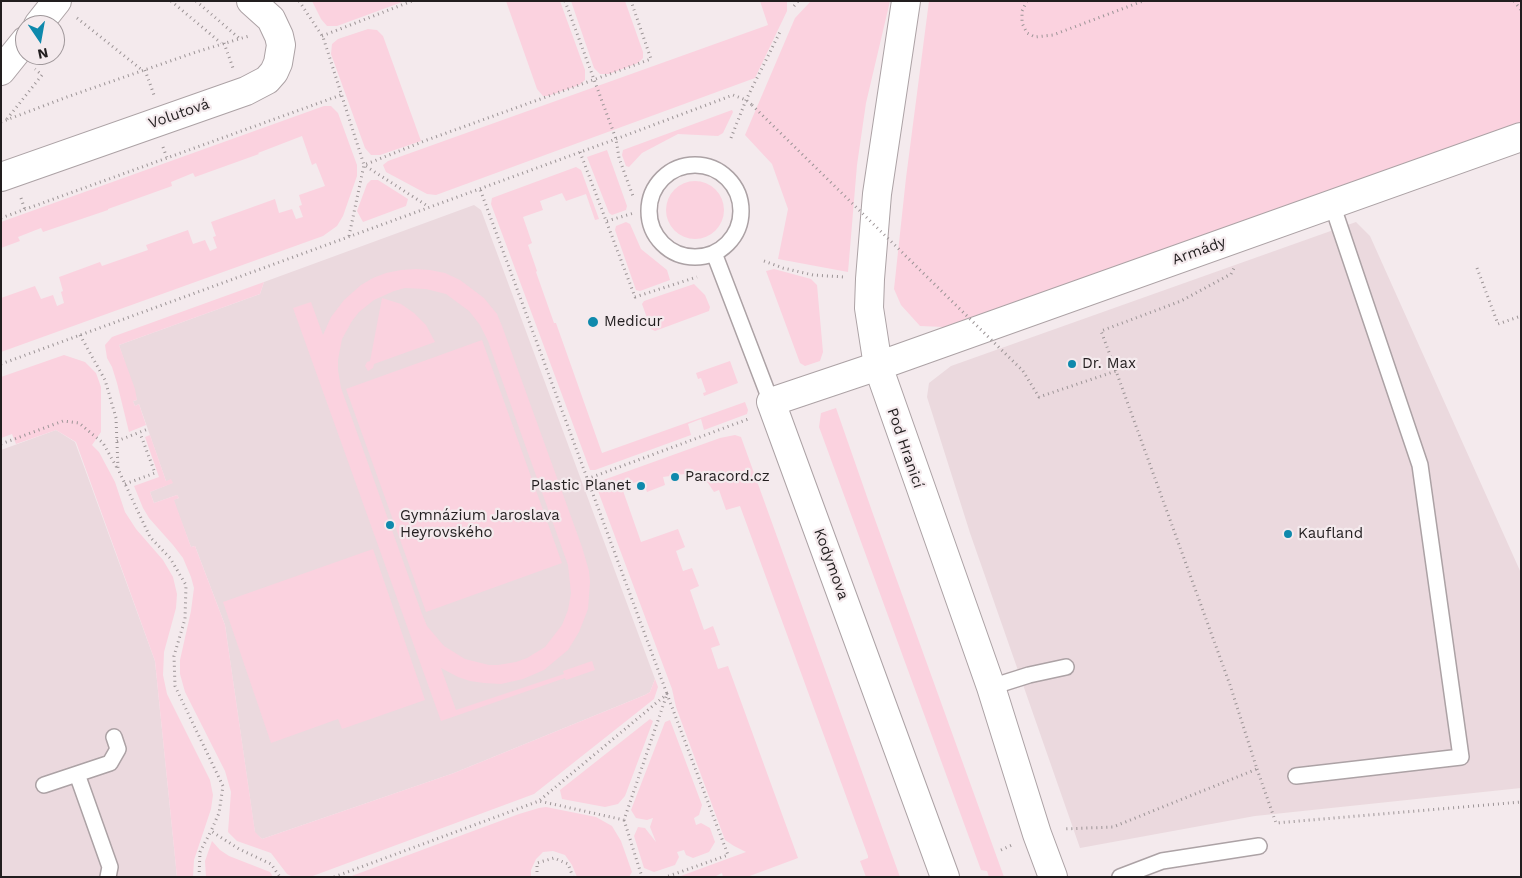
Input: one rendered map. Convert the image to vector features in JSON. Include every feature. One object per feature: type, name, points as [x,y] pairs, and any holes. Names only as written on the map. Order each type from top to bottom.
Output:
[{"type":"street","points":[[251,1],[271,19],[277,28]]},
{"type":"street","name":"Pod Hranicí","points":[[906,1],[877,194],[871,260],[869,308],[878,366],[990,687],[1053,877]]},
{"type":"street","points":[[46,15],[56,2]]},
{"type":"street","name":"Volutová","points":[[1,177],[256,87],[267,80],[274,72],[278,63],[281,45],[277,28]]},
{"type":"street","points":[[1,71],[15,54]]},
{"type":"street","name":"Armády","points":[[773,405],[1286,219],[1521,137]]},
{"type":"street","name":"Kodymova","points":[[773,405],[944,877]]},
{"type":"lane","points":[[691,165],[707,166],[721,173],[733,185],[739,199],[741,215],[736,230],[727,243],[714,252],[700,256],[686,256],[673,251],[661,242],[653,230],[649,216],[650,202],[655,188],[664,177],[676,169],[691,165]]},
{"type":"lane","points":[[1296,776],[1461,757],[1420,465],[1332,204]]},
{"type":"lane","name":"Kodymova","points":[[714,252],[773,405]]},
{"type":"lane","points":[[990,687],[1029,675],[1066,667]]},
{"type":"lane","points":[[44,784],[110,764],[118,749],[114,737]]},
{"type":"lane","points":[[77,774],[110,867],[108,877]]},
{"type":"lane","points":[[1120,877],[1162,861],[1259,846]]},
{"type":"path","points":[[196,1],[239,38]]},
{"type":"path","points":[[299,1],[322,36],[364,165],[349,237]]},
{"type":"path","points":[[322,36],[412,1]]},
{"type":"path","points":[[566,1],[616,139],[620,158],[634,199]]},
{"type":"path","points":[[364,165],[427,140],[651,59],[631,1]]},
{"type":"path","points":[[794,6],[798,1]]},
{"type":"path","points":[[1027,1],[1022,11],[1022,23],[1027,33],[1036,37],[1053,35],[1143,1]]},
{"type":"path","points":[[1514,1],[1521,10]]},
{"type":"path","points":[[56,2],[143,71]]},
{"type":"path","points":[[172,2],[222,44]]},
{"type":"path","points":[[1,122],[239,38],[277,28]]},
{"type":"path","points":[[730,138],[746,100],[781,30]]},
{"type":"path","points":[[1,218],[342,95]]},
{"type":"path","points":[[1,364],[733,95],[746,100],[752,105],[1023,371],[1039,397],[1116,371]]},
{"type":"path","points":[[580,152],[635,297],[696,277]]},
{"type":"path","points":[[364,165],[429,208]]},
{"type":"path","points":[[480,189],[666,694],[728,855],[666,877]]},
{"type":"path","points":[[607,222],[634,213]]},
{"type":"path","points":[[764,260],[783,268],[813,275]]},
{"type":"path","points":[[1477,268],[1498,324],[1521,316]]},
{"type":"path","points":[[1231,274],[1181,302],[1101,331],[1230,685],[1276,823],[1521,802]]},
{"type":"path","points":[[80,335],[105,380],[116,418],[118,469]]},
{"type":"path","points":[[587,479],[773,405]]},
{"type":"path","points":[[1,444],[63,420],[79,423],[103,443],[118,469],[150,537],[170,558],[186,585],[185,619],[174,656],[174,686],[222,786],[219,813],[200,852],[199,877]]},
{"type":"path","points":[[117,441],[148,430]]},
{"type":"path","points":[[125,484],[155,473],[140,433]]},
{"type":"path","points":[[334,877],[539,801],[666,694]]},
{"type":"path","points":[[642,877],[624,820],[666,694]]},
{"type":"path","points":[[1059,830],[1113,827],[1257,769]]},
{"type":"path","points":[[539,801],[624,820]]},
{"type":"path","points":[[211,831],[239,850],[271,864],[280,877]]},
{"type":"path","points":[[537,877],[538,863],[554,858],[568,864],[573,877]]},
{"type":"shaded area","points":[[312,1],[405,1],[337,26],[327,26],[321,19]]},
{"type":"shaded area","points":[[506,1],[560,1],[585,70],[585,80],[579,85],[543,96],[537,89]]},
{"type":"shaded area","points":[[571,1],[625,1],[643,52],[643,58],[638,63],[609,74],[600,74],[594,68]]},
{"type":"shaded area","points":[[760,1],[787,1],[787,11],[755,78],[436,195],[427,194],[386,172],[383,165],[388,161],[768,25]]},
{"type":"shaded area","points":[[811,1],[890,1],[866,103],[857,165],[848,272],[778,259],[788,209],[772,164],[745,135],[795,18]]},
{"type":"shaded area","points":[[929,1],[1521,1],[1521,123],[944,327],[920,326],[901,305],[894,289]]},
{"type":"shaded area","points":[[368,29],[377,30],[383,36],[421,141],[380,155],[371,155],[365,148],[331,54],[332,44],[338,39]]},
{"type":"shaded area","points":[[324,106],[331,106],[338,113],[357,165],[357,176],[343,216],[337,226],[323,236],[1,352],[1,298],[35,286],[41,299],[53,295],[57,306],[64,303],[59,277],[100,262],[102,266],[148,250],[146,245],[188,230],[193,244],[205,240],[210,251],[217,248],[213,237],[216,236],[211,222],[275,199],[279,213],[292,209],[296,219],[303,217],[299,206],[302,205],[299,195],[325,186],[316,163],[312,165],[302,136],[195,177],[193,173],[171,182],[172,186],[108,210],[43,232],[41,228],[18,237],[20,241],[1,248],[1,222]]},
{"type":"shaded area","points":[[732,110],[733,112],[723,133],[718,136],[678,134],[642,153],[629,167],[626,166],[622,155],[623,150]]},
{"type":"shaded area","points":[[607,150],[627,206],[626,210],[612,215],[609,213],[587,157]]},
{"type":"shaded area","points":[[576,167],[581,170],[599,219],[595,220],[586,194],[566,201],[562,193],[540,201],[543,210],[523,217],[532,243],[528,245],[536,272],[602,453],[745,402],[748,410],[747,414],[704,430],[701,419],[688,424],[691,435],[595,470],[590,470],[491,204],[492,198]]},
{"type":"shaded area","points":[[371,180],[378,180],[408,199],[406,206],[363,222],[357,211],[367,184]]},
{"type":"shaded area","points":[[689,181],[701,181],[716,189],[724,204],[724,216],[716,231],[701,239],[689,239],[674,231],[666,216],[666,204],[674,189]]},
{"type":"shaded area","name":"Gymnázium Jaroslava Heyrovského","points":[[474,205],[481,210],[655,679],[650,692],[645,695],[454,773],[262,839],[255,833],[225,625],[195,546],[191,547],[173,500],[179,498],[177,495],[154,503],[150,492],[172,483],[166,481],[139,404],[135,406],[133,401],[137,400],[119,345],[260,294],[264,282]]},
{"type":"shaded area","points":[[626,222],[630,224],[641,249],[667,270],[670,280],[640,291],[636,290],[615,230],[616,226]]},
{"type":"shaded area","points":[[1356,222],[1370,236],[1521,573],[1521,788],[1255,816],[1080,848],[970,533],[927,397],[929,383],[951,366]]},
{"type":"shaded area","points":[[416,269],[445,273],[460,280],[484,298],[497,314],[582,547],[590,582],[588,609],[579,632],[568,650],[544,670],[523,679],[501,684],[470,681],[441,668],[456,710],[564,674],[563,671],[592,661],[595,670],[566,680],[565,678],[441,721],[293,308],[311,302],[323,335],[331,317],[344,300],[361,285],[386,273]],"holes":[[[405,288],[426,289],[446,294],[469,311],[480,325],[488,341],[568,565],[571,593],[568,610],[562,625],[545,647],[527,658],[516,662],[489,665],[465,659],[444,646],[427,626],[341,388],[338,360],[342,339],[359,312],[374,300],[394,291]]]},
{"type":"shaded area","points":[[774,269],[811,279],[817,285],[823,352],[820,361],[805,366],[800,363],[766,271]]},
{"type":"shaded area","points":[[264,282],[260,294],[119,345],[135,389],[137,400],[133,401],[135,406],[139,404],[146,425],[129,432],[117,383],[107,358],[105,345],[112,337]]},
{"type":"shaded area","points":[[694,284],[705,295],[710,307],[709,311],[655,331],[651,329],[642,304],[644,301]]},
{"type":"shaded area","points":[[382,298],[401,304],[414,313],[426,325],[435,342],[374,364],[373,368],[368,371],[365,366],[370,361]]},
{"type":"shaded area","points":[[482,340],[562,563],[426,612],[346,389]]},
{"type":"shaded area","points":[[64,355],[85,362],[96,373],[101,387],[101,432],[92,445],[99,452],[115,482],[125,512],[136,529],[163,560],[173,577],[177,594],[176,608],[164,652],[163,675],[167,694],[210,780],[213,795],[211,809],[194,860],[193,877],[177,877],[155,661],[76,442],[56,430],[16,444],[12,434],[1,438],[1,377]]},
{"type":"shaded area","points":[[730,361],[738,383],[704,396],[703,393],[706,392],[701,378],[698,379],[696,373]]},
{"type":"shaded area","points":[[836,408],[1004,877],[989,877],[987,871],[981,870],[819,427],[821,413]]},
{"type":"shaded area","points":[[56,430],[75,442],[155,661],[177,877],[1,877],[1,450]]},
{"type":"shaded area","points":[[150,435],[166,481],[171,479],[173,483],[150,492],[154,503],[177,495],[179,498],[174,500],[191,547],[195,546],[225,625],[255,832],[262,839],[454,773],[645,695],[650,692],[655,679],[658,687],[654,699],[534,794],[310,877],[293,877],[287,874],[271,853],[237,841],[228,832],[231,792],[225,771],[185,692],[180,674],[180,660],[194,588],[183,558],[149,518],[134,486],[159,477],[145,437]]},
{"type":"shaded area","points":[[735,435],[741,437],[900,877],[866,877],[860,861],[868,858],[868,856],[740,506],[726,510],[719,490],[714,492],[708,483],[686,478],[684,474],[663,477],[665,485],[647,492],[643,481],[621,485],[641,542],[678,529],[685,547],[676,551],[683,571],[692,568],[699,586],[690,590],[704,630],[713,626],[720,645],[711,648],[718,669],[728,666],[798,858],[747,877],[723,877],[722,873],[714,877],[678,877],[746,852],[725,840],[676,707],[672,689],[595,483],[720,438]]},
{"type":"shaded area","points":[[373,549],[425,700],[342,729],[338,719],[271,743],[223,602]]},
{"type":"shaded area","points":[[650,719],[653,721],[625,796],[618,804],[605,807],[562,799],[560,790]]},
{"type":"shaded area","points":[[670,720],[702,805],[699,815],[694,818],[696,825],[701,823],[710,828],[715,842],[709,852],[693,858],[686,855],[684,850],[677,852],[679,857],[675,865],[654,872],[644,868],[634,836],[638,827],[645,828],[656,842],[650,827],[653,818],[647,820],[636,818],[631,810],[665,722]]},
{"type":"shaded area","points":[[546,807],[596,817],[612,826],[621,841],[632,872],[629,877],[577,877],[565,855],[553,851],[543,852],[536,859],[531,870],[531,877],[349,877],[519,814]]},
{"type":"shaded area","points":[[212,841],[229,856],[270,872],[273,877],[206,877],[205,861]]},
{"type":"place","name":"Medicur","points":[[593,322]]},
{"type":"place","name":"Dr. Max","points":[[1072,364]]},
{"type":"place","name":"Paracord.cz","points":[[675,477]]},
{"type":"place","name":"Plastic Planet","points":[[641,486]]},
{"type":"place","name":"Gymnázium Jaroslava Heyrovského","points":[[390,525]]},
{"type":"place","name":"Kaufland","points":[[1288,534]]}]
